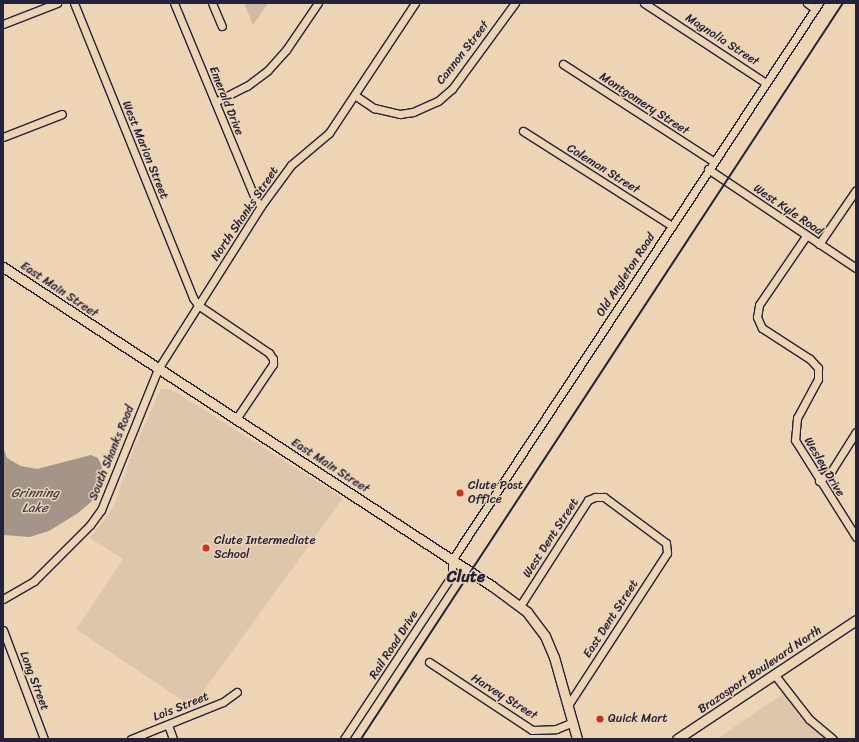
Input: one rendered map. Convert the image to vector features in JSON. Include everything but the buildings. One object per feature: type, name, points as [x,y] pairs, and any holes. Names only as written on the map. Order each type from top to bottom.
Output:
[{"type":"main road","name":"East Main Street","points":[[3,267],[520,606],[536,621],[545,636],[554,657],[569,704],[577,739]]},
{"type":"main road","name":"Brazosport Boulevard North","points":[[677,739],[856,620]]},
{"type":"street","points":[[3,24],[57,3]]},
{"type":"street","name":"West Marion Street","points":[[74,3],[198,305]]},
{"type":"street","name":"Emerald Drive","points":[[174,3],[254,198],[261,206]]},
{"type":"street","points":[[212,3],[222,26]]},
{"type":"street","points":[[214,102],[247,86],[268,70],[286,50],[318,3]]},
{"type":"street","name":"North Shanks Street","points":[[158,369],[261,206],[291,166],[329,133],[356,96],[415,3]]},
{"type":"street","name":"Cannon Street","points":[[356,96],[374,108],[400,114],[413,112],[438,101],[452,89],[515,3]]},
{"type":"street","name":"Magnolia Street","points":[[644,3],[766,83]]},
{"type":"street","points":[[807,3],[817,6]]},
{"type":"street","name":"Old Angleton Road","points":[[452,560],[672,226],[713,161],[817,6]]},
{"type":"street","name":"Montgomery Street","points":[[563,64],[713,161]]},
{"type":"street","points":[[3,137],[62,114]]},
{"type":"street","name":"Coleman Street","points":[[523,131],[672,226]]},
{"type":"street","name":"West Kyle Road","points":[[708,169],[806,236],[856,268]]},
{"type":"street","points":[[819,244],[856,190]]},
{"type":"street","name":"Wesley Drive","points":[[806,236],[759,305],[757,317],[762,328],[810,359],[818,368],[818,379],[797,418],[794,430],[795,440],[819,480],[853,526],[856,537]]},
{"type":"street","points":[[198,305],[269,353],[272,359],[273,364],[236,419]]},
{"type":"street","name":"South Shanks Road","points":[[3,599],[34,581],[90,525],[101,510],[158,369]]},
{"type":"street","points":[[819,480],[832,470],[856,432]]},
{"type":"street","name":"West Dent Street","points":[[520,606],[588,500],[604,497],[666,543]]},
{"type":"street","name":"East Dent Street","points":[[569,704],[667,553],[666,543]]},
{"type":"street","name":"Rail Road Drive","points":[[344,739],[452,575],[452,560]]},
{"type":"street","name":"Long Street","points":[[3,630],[44,739]]},
{"type":"street","name":"Harvey Street","points":[[429,662],[532,730],[556,729],[573,722]]},
{"type":"street","points":[[774,674],[809,719],[833,739]]},
{"type":"street","name":"Lois Street","points":[[131,739],[223,702],[237,692]]},
{"type":"street","points":[[168,725],[173,739]]},
{"type":"shaded area","points":[[244,3],[268,3],[253,25]]},
{"type":"shaded area","name":"Clute Intermediate School","points":[[161,389],[171,389],[343,498],[192,707],[76,629],[123,559],[90,538],[114,506],[133,450]]},
{"type":"shaded area","points":[[784,693],[805,717],[830,739],[717,739]]},
{"type":"water","name":"Grinning Lake","points":[[3,447],[7,458],[21,466],[37,469],[91,455],[98,458],[102,467],[98,488],[91,502],[78,513],[49,531],[30,537],[3,535]]},
{"type":"railway","points":[[361,739],[843,3]]},
{"type":"place","name":"Clute Post Office","points":[[460,493]]},
{"type":"place","name":"Clute Intermediate School","points":[[206,548]]},
{"type":"place","name":"Quick Mart","points":[[600,719]]},
{"type":"district","name":"Clute","points":[[466,577]]}]
